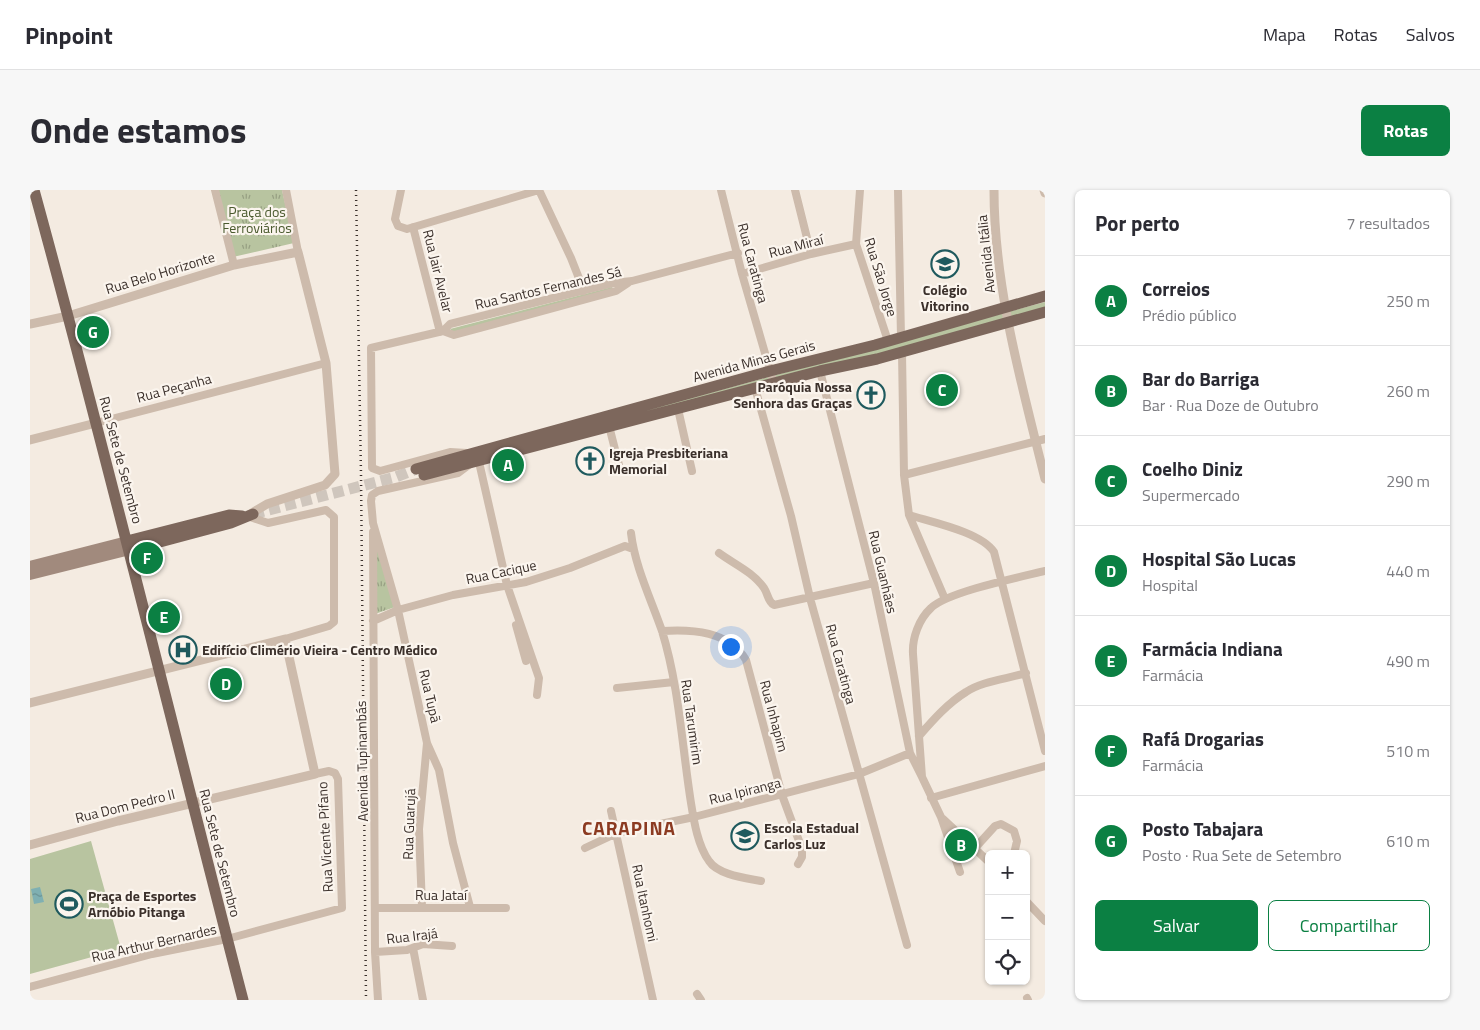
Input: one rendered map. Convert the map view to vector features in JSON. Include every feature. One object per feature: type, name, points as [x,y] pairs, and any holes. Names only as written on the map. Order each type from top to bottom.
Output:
[{"type":"main road","name":"Rua Sete de Setembro","points":[[34,190],[128,546],[158,671],[243,1000]]},
{"type":"main road","name":"Avenida Minas Gerais","points":[[417,473],[610,428],[755,388],[902,353],[1007,314],[1045,296]]},
{"type":"main road","name":"Avenida Minas Gerais","points":[[473,460],[607,416],[770,371],[902,337],[1007,314],[1045,312]]},
{"type":"main road","points":[[30,566],[232,523],[250,515]]},
{"type":"main road","points":[[30,575],[128,546]]},
{"type":"street","points":[[215,190],[234,265]]},
{"type":"street","points":[[30,703],[285,639],[332,625],[336,615],[335,522],[330,512],[324,511],[268,523],[250,515],[262,506],[325,485],[334,474],[326,363],[298,252],[286,190]]},
{"type":"street","points":[[401,190],[395,221],[402,228],[413,227]]},
{"type":"street","points":[[539,190],[571,258],[584,291]]},
{"type":"street","name":"Rua Jair Avelar","points":[[442,331],[413,227],[539,190]]},
{"type":"street","name":"Rua Caratinga","points":[[721,190],[742,274],[774,384]]},
{"type":"street","points":[[795,190],[811,254]]},
{"type":"street","name":"Rua São Jorge","points":[[860,190],[856,244],[888,341]]},
{"type":"street","points":[[898,190],[902,337]]},
{"type":"street","name":"Avenida Itália","points":[[994,190],[994,231],[1007,314],[1040,440],[1045,479]]},
{"type":"street","name":"Rua Miraí","points":[[742,274],[811,254],[856,244]]},
{"type":"street","name":"Rua Belo Horizonte","points":[[30,324],[68,316],[234,265],[298,252]]},
{"type":"street","name":"Rua Santos Fernandes Sá","points":[[376,471],[371,463],[371,348],[442,331],[450,324],[613,283],[632,281],[738,252]]},
{"type":"street","name":"Rua Santos Fernandes Sá","points":[[442,331],[454,335],[616,290],[632,281]]},
{"type":"street","points":[[902,353],[904,475],[909,515],[945,599]]},
{"type":"street","name":"Rua Peçanha","points":[[30,440],[326,363]]},
{"type":"street","name":"Rua Guanhães","points":[[820,372],[874,583],[910,753],[922,777]]},
{"type":"street","name":"Rua Caratinga","points":[[755,388],[791,516],[810,598],[908,945]]},
{"type":"street","points":[[678,409],[692,471]]},
{"type":"street","points":[[607,416],[620,469]]},
{"type":"street","points":[[904,475],[1040,440]]},
{"type":"street","name":"Avenida Minas Gerais","points":[[376,471],[450,452],[473,460],[458,473],[378,492]]},
{"type":"street","points":[[473,460],[507,584],[539,678],[537,694]]},
{"type":"street","name":"Rua Tupã","points":[[378,492],[372,495],[370,500],[373,522],[398,610],[427,743],[440,770],[453,843],[470,907]]},
{"type":"street","points":[[909,515],[971,535],[987,544],[994,552],[1045,751]]},
{"type":"street","name":"Avenida Tupinambás","points":[[373,522],[375,952],[378,1000]]},
{"type":"street","name":"Rua Tarumirim","points":[[631,533],[633,549],[662,631],[674,682],[694,817],[701,844],[711,864],[734,875],[761,881]]},
{"type":"street","name":"Rua Cacique","points":[[373,621],[398,610],[453,594],[526,582],[570,568],[625,546],[633,549]]},
{"type":"street","points":[[719,553],[754,576],[766,591],[772,604],[789,603],[874,583]]},
{"type":"street","points":[[960,872],[941,817],[922,777],[919,760],[914,643],[924,616],[931,608],[945,599],[1002,581],[1045,571]]},
{"type":"street","points":[[511,594],[510,604],[526,661]]},
{"type":"street","name":"Rua Inhapim","points":[[662,631],[688,629],[704,632],[730,643],[740,651],[746,660],[782,795],[802,850],[802,857],[798,864]]},
{"type":"street","name":"Rua Vicente Pifano","points":[[285,639],[315,774],[329,771],[335,773],[338,779],[342,908]]},
{"type":"street","points":[[919,736],[937,716],[966,692],[980,685],[1026,674]]},
{"type":"street","points":[[617,688],[674,682]]},
{"type":"street","name":"Rua Guarujá","points":[[422,907],[419,829],[427,743]]},
{"type":"street","name":"Rua Ipiranga","points":[[585,848],[618,833],[694,817],[859,774],[910,753]]},
{"type":"street","points":[[931,798],[1045,766]]},
{"type":"street","name":"Rua Dom Pedro II","points":[[30,845],[192,803],[315,774]]},
{"type":"street","name":"Rua Itanhomi","points":[[611,811],[618,833],[653,1000]]},
{"type":"street","points":[[941,817],[985,858]]},
{"type":"street","points":[[975,848],[995,826],[1001,824],[1014,831],[1017,841],[1015,850]]},
{"type":"street","points":[[946,863],[955,859]]},
{"type":"street","name":"Rua Arthur Bernardes","points":[[30,987],[152,954],[227,938],[342,908]]},
{"type":"street","name":"Rua Jataí","points":[[376,908],[506,908]]},
{"type":"street","points":[[1030,910],[1045,921]]},
{"type":"street","name":"Rua Irajá","points":[[375,952],[413,948],[423,944],[452,946]]},
{"type":"street","points":[[413,948],[423,1000]]},
{"type":"green space","name":"Praça dos Ferroviários","points":[[218,190],[282,190],[294,243],[233,257]]},
{"type":"green space","points":[[612,287],[613,289],[453,332],[450,329]]},
{"type":"green space","points":[[1045,302],[1045,308],[874,356],[470,458]]},
{"type":"green space","points":[[374,535],[395,607],[375,614]]},
{"type":"green space","name":"Praça de Esportes Arnóbio Pitanga","points":[[91,841],[121,949],[30,974],[30,859]]},
{"type":"water","points":[[40,887],[44,902],[34,904],[31,889]]},
{"type":"tunnel","points":[[253,514],[396,477],[416,469]]},
{"type":"railway","points":[[356,190],[366,1000]]},
{"type":"place","name":"Colégio Vitorino","points":[[945,264]]},
{"type":"place","name":"Posto Tabajara","points":[[93,332]]},
{"type":"place","name":"Coelho Diniz","points":[[942,390]]},
{"type":"place","name":"Paróquia Nossa Senhora das Graças","points":[[871,395]]},
{"type":"place","name":"Igreja Presbiteriana Memorial","points":[[590,461]]},
{"type":"place","name":"Correios","points":[[508,465]]},
{"type":"place","name":"Rafá Drogarias","points":[[147,558]]},
{"type":"place","name":"Farmácia Indiana","points":[[164,617]]},
{"type":"place","name":"Edifício Climério Vieira - Centro Médico","points":[[183,650]]},
{"type":"place","name":"Hospital São Lucas","points":[[226,684]]},
{"type":"place","name":"Escola Estadual Carlos Luz","points":[[745,836]]},
{"type":"place","name":"Bar do Barriga","points":[[961,845]]},
{"type":"place","name":"Praça de Esportes Arnóbio Pitanga","points":[[69,904]]},
{"type":"district","name":"CARAPINA","points":[[629,828]]}]
